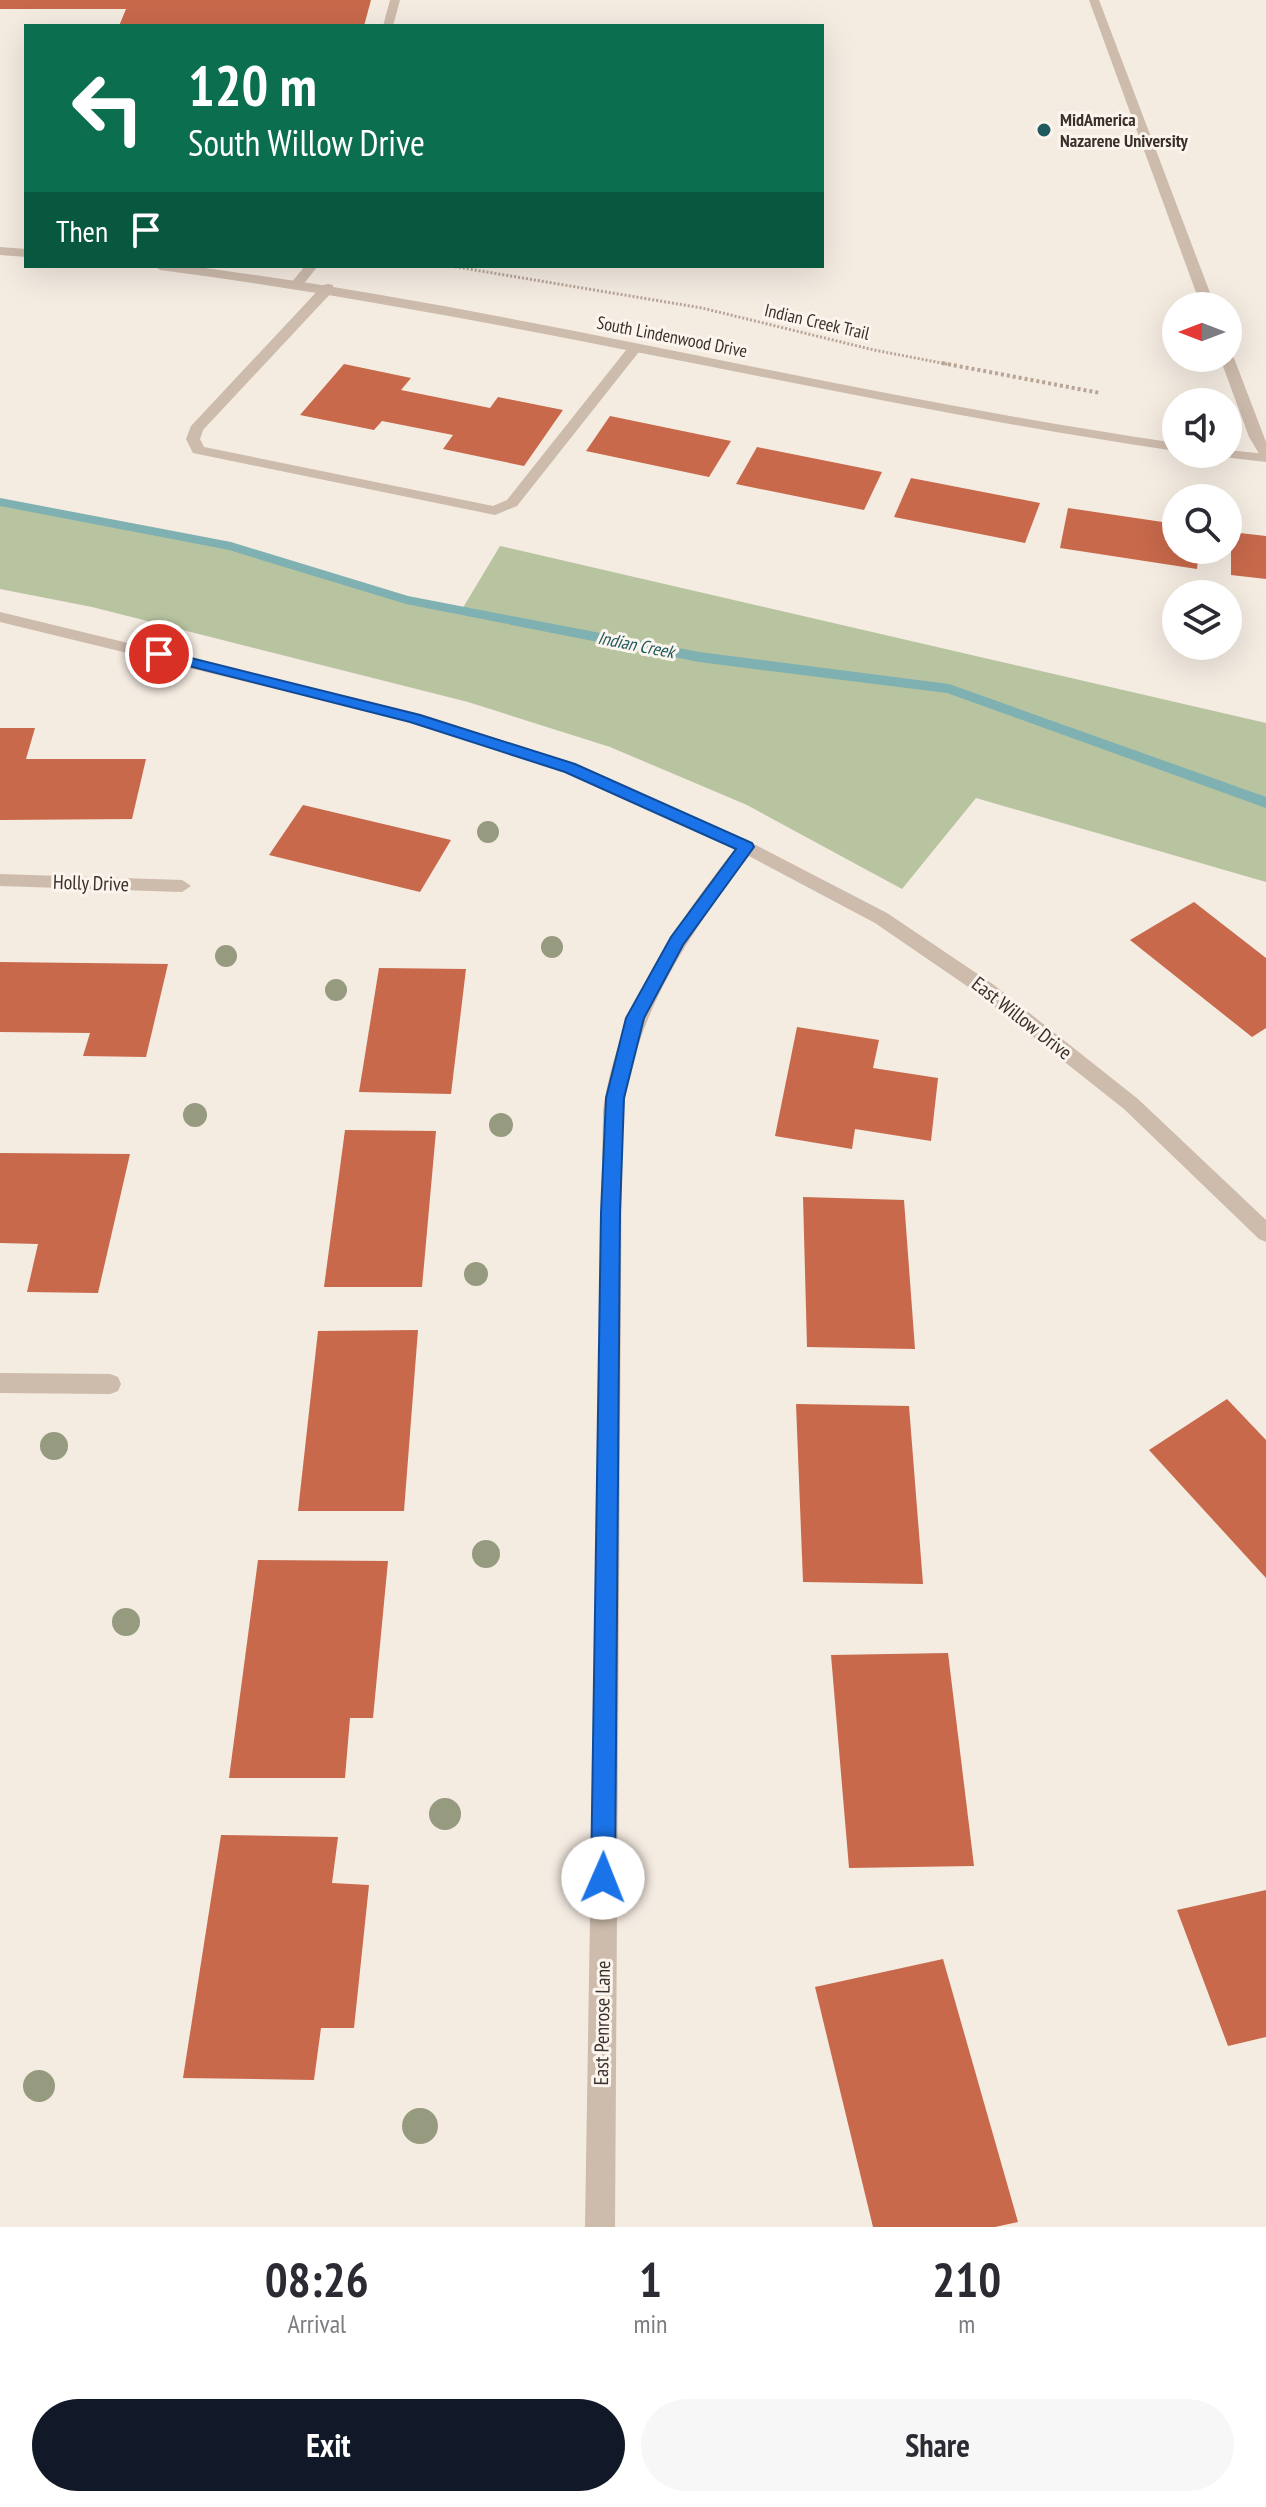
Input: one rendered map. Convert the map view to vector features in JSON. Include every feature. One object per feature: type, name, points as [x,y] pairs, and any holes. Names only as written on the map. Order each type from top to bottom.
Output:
[{"type":"street","points":[[389,24],[395,0]]},
{"type":"street","points":[[1094,0],[1203,292]]},
{"type":"street","points":[[0,251],[24,253]]},
{"type":"street","name":"South Lindenwood Drive","points":[[176,268],[328,288],[1016,422],[1162,445]]},
{"type":"street","points":[[297,283],[310,268]]},
{"type":"street","points":[[328,288],[196,429],[193,439],[198,450],[495,511],[503,510],[512,503],[635,348]]},
{"type":"street","points":[[1232,372],[1266,456]]},
{"type":"street","points":[[1242,455],[1266,456]]},
{"type":"street","name":"East Willow Drive","points":[[0,617],[415,718],[570,768],[746,847],[881,918],[987,990],[1131,1104],[1266,1233]]},
{"type":"street","name":"East Penrose Lane","points":[[600,2227],[610,1213],[615,1098],[635,1018],[677,941],[746,847]]},
{"type":"street","name":"Holly Drive","points":[[0,880],[182,886]]},
{"type":"street","points":[[0,1383],[110,1384]]},
{"type":"path","name":"Indian Creek Trail","points":[[463,268],[702,308],[874,350],[1100,393]]},
{"type":"green space","points":[[0,502],[231,546],[406,600],[461,611],[500,546],[1266,723],[1266,882],[976,798],[902,889],[747,805],[610,747],[468,702],[92,607],[0,589]]},
{"type":"building","points":[[0,0],[371,0],[365,24],[120,24],[126,9],[0,9]]},
{"type":"building","points":[[344,364],[411,378],[401,390],[490,408],[498,397],[563,410],[524,466],[443,449],[453,435],[382,421],[374,430],[300,415]]},
{"type":"building","points":[[610,416],[731,441],[709,477],[586,451]]},
{"type":"building","points":[[757,447],[882,472],[864,510],[736,484]]},
{"type":"building","points":[[911,478],[1040,503],[1025,543],[894,517]]},
{"type":"building","points":[[1068,508],[1162,522],[1162,564],[1060,548]]},
{"type":"building","points":[[1242,533],[1266,536],[1266,579],[1231,575],[1231,564],[1242,564]]},
{"type":"building","points":[[1164,564],[1198,564],[1197,569]]},
{"type":"building","points":[[0,728],[35,728],[26,759],[146,759],[132,819],[0,820]]},
{"type":"building","points":[[303,805],[451,840],[420,892],[269,855]]},
{"type":"building","points":[[1194,902],[1266,958],[1266,1028],[1252,1037],[1130,940]]},
{"type":"building","points":[[0,962],[168,964],[146,1057],[83,1056],[90,1033],[0,1032]]},
{"type":"building","points":[[379,968],[466,969],[451,1094],[359,1092]]},
{"type":"building","points":[[797,1027],[879,1040],[873,1068],[938,1078],[931,1141],[855,1129],[852,1149],[775,1136]]},
{"type":"building","points":[[345,1130],[436,1131],[422,1287],[324,1287]]},
{"type":"building","points":[[0,1153],[130,1154],[98,1293],[27,1292],[38,1244],[0,1243]]},
{"type":"building","points":[[803,1197],[904,1200],[915,1349],[807,1347]]},
{"type":"building","points":[[418,1330],[404,1511],[298,1511],[318,1331]]},
{"type":"building","points":[[1227,1399],[1266,1440],[1266,1578],[1149,1450]]},
{"type":"building","points":[[796,1404],[909,1406],[923,1584],[803,1582]]},
{"type":"building","points":[[258,1560],[388,1561],[373,1718],[350,1718],[345,1778],[229,1778]]},
{"type":"building","points":[[948,1653],[974,1866],[849,1868],[831,1655]]},
{"type":"building","points":[[221,1835],[338,1837],[332,1883],[369,1885],[354,2028],[321,2028],[314,2080],[183,2078]]},
{"type":"building","points":[[1266,1890],[1266,2037],[1228,2046],[1177,1910]]},
{"type":"building","points":[[943,1959],[1018,2222],[995,2227],[873,2227],[815,1987]]},
{"type":"waterway","name":"Indian Creek","points":[[0,502],[231,546],[406,600],[699,657],[949,689],[1266,803]]},
{"type":"place","name":"MidAmerica Nazarene University","points":[[1044,130]]},
{"type":"route","points":[[159,654],[415,718],[570,768],[746,847],[677,941],[635,1018],[615,1098],[610,1213],[603,1878]]}]
